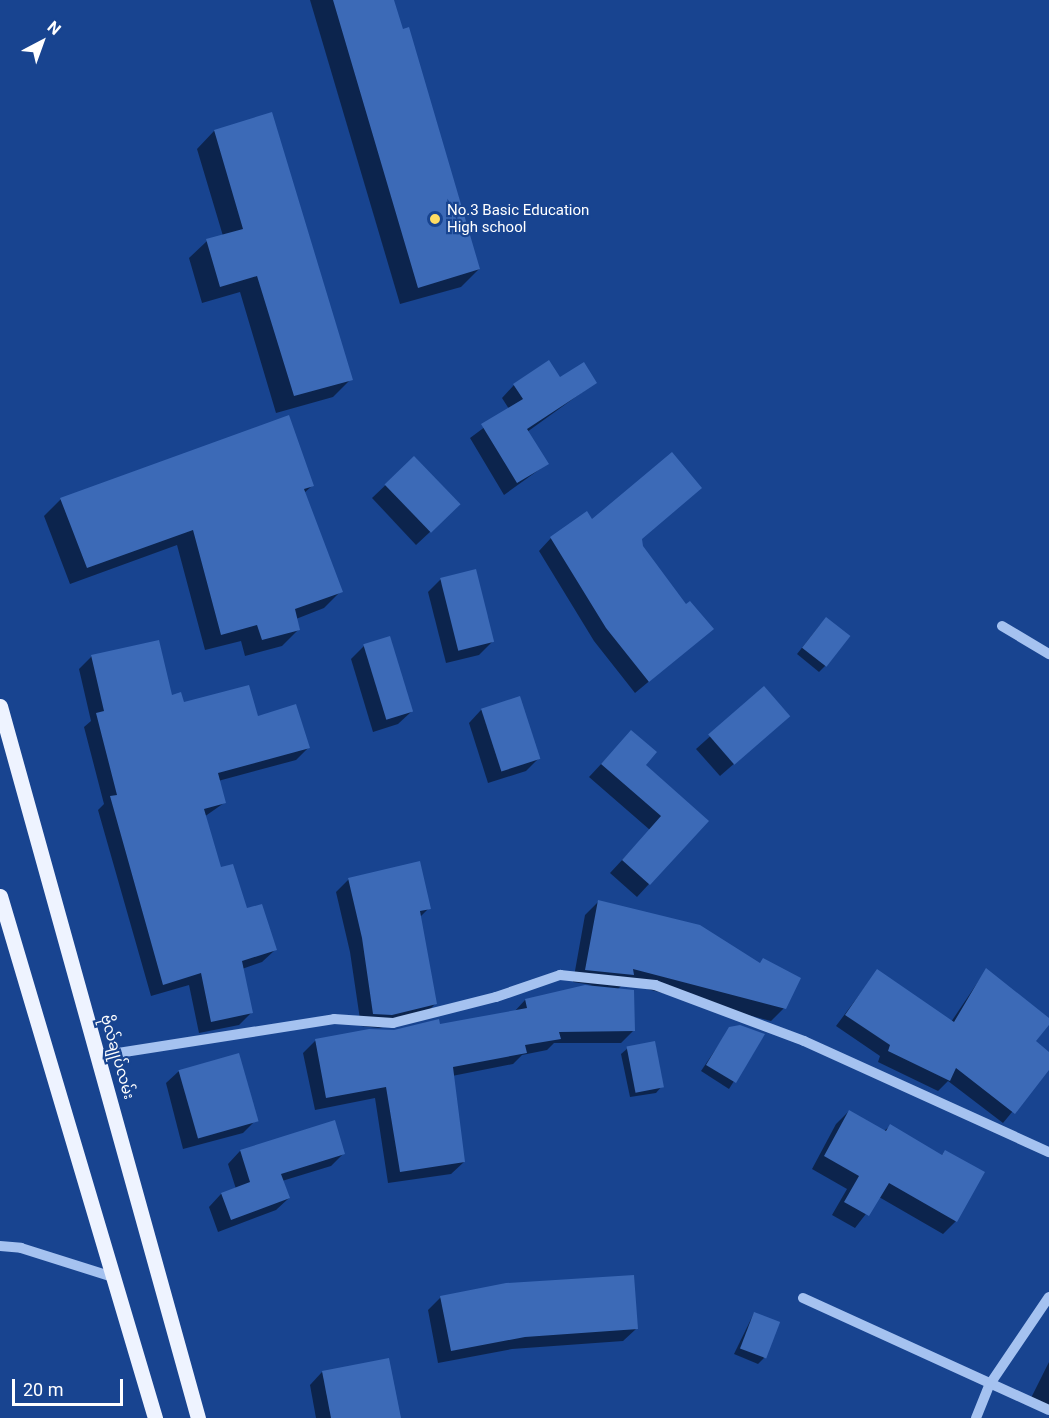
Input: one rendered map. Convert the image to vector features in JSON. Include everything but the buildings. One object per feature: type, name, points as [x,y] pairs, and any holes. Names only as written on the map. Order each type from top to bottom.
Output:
[{"type":"main road","name":"ဗိုလ်ချုပ်လမ်း","points":[[0,705],[198,1418]]},
{"type":"main road","points":[[0,896],[110,1276],[155,1418]]},
{"type":"street","points":[[1002,626],[1049,654]]},
{"type":"street","points":[[99,1056],[334,1019],[393,1023],[496,997],[560,975],[655,985],[804,1041],[1049,1152]]},
{"type":"street","points":[[0,1246],[21,1248],[110,1276]]},
{"type":"street","points":[[976,1418],[990,1384],[1049,1297]]},
{"type":"street","points":[[802,1298],[1049,1410]]},
{"type":"place","name":"No.3 Basic Education High school","points":[[435,219]]}]
